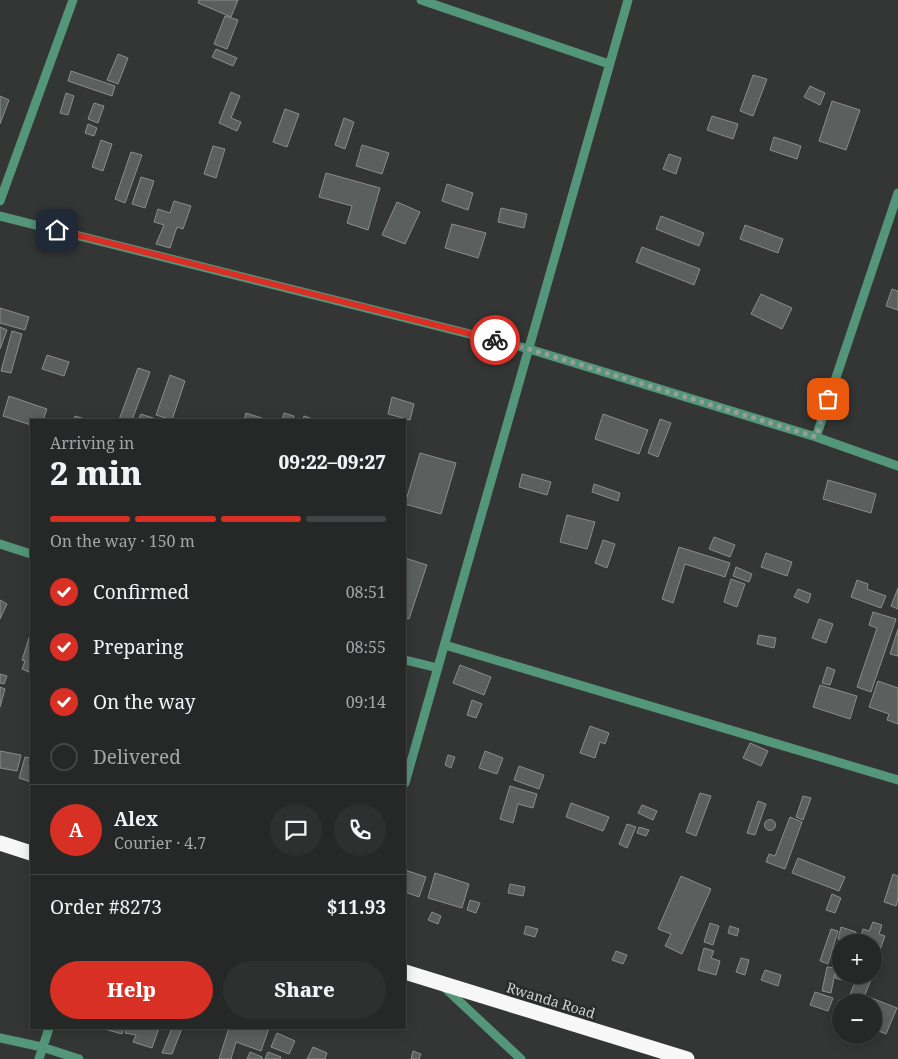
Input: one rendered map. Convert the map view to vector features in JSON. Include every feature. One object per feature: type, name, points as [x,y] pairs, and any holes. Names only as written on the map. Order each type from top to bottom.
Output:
[{"type":"highway","points":[[0,843],[30,853]]},
{"type":"highway","name":"Rwanda Road","points":[[406,972],[687,1059]]},
{"type":"street","points":[[0,201],[73,0]]},
{"type":"street","points":[[421,0],[610,64]]},
{"type":"street","points":[[406,780],[628,0]]},
{"type":"street","points":[[816,437],[898,194]]},
{"type":"street","points":[[0,216],[529,349],[816,437],[898,466]]},
{"type":"street","points":[[0,544],[30,554]]},
{"type":"street","points":[[445,645],[898,780]]},
{"type":"street","points":[[406,660],[438,668]]},
{"type":"street","points":[[440,983],[520,1059]]},
{"type":"street","points":[[39,1059],[49,1029]]},
{"type":"street","points":[[0,1038],[42,1047],[79,1059]]},
{"type":"building","points":[[199,0],[238,0],[231,17],[198,3]]},
{"type":"building","points":[[225,16],[238,20],[227,49],[214,44]]},
{"type":"building","points":[[216,49],[237,58],[233,66],[212,57]]},
{"type":"building","points":[[118,54],[128,58],[118,84],[107,80]]},
{"type":"building","points":[[71,71],[115,86],[112,96],[68,81]]},
{"type":"building","points":[[753,75],[767,79],[753,116],[740,111]]},
{"type":"building","points":[[810,86],[825,93],[820,105],[804,97]]},
{"type":"building","points":[[231,92],[240,96],[231,118],[241,122],[237,131],[219,123]]},
{"type":"building","points":[[66,93],[74,96],[68,115],[60,113]]},
{"type":"building","points":[[0,96],[9,100],[0,124]]},
{"type":"building","points":[[832,101],[860,110],[846,150],[819,141]]},
{"type":"building","points":[[94,103],[104,106],[98,123],[88,119]]},
{"type":"building","points":[[285,109],[299,114],[287,147],[273,142]]},
{"type":"building","points":[[712,116],[738,124],[733,139],[707,130]]},
{"type":"building","points":[[344,118],[354,122],[345,149],[335,145]]},
{"type":"building","points":[[88,124],[97,128],[94,136],[85,133]]},
{"type":"building","points":[[774,137],[801,146],[797,159],[770,150]]},
{"type":"building","points":[[101,140],[112,144],[103,171],[92,167]]},
{"type":"building","points":[[362,145],[389,153],[382,174],[356,166]]},
{"type":"building","points":[[213,146],[225,149],[216,178],[204,174]]},
{"type":"building","points":[[131,152],[142,155],[125,203],[115,199]]},
{"type":"building","points":[[669,154],[681,158],[676,174],[663,169]]},
{"type":"building","points":[[326,173],[380,188],[368,230],[347,223],[352,206],[319,197]]},
{"type":"building","points":[[141,177],[154,181],[145,208],[132,204]]},
{"type":"building","points":[[447,184],[473,193],[468,210],[442,201]]},
{"type":"building","points":[[174,201],[191,206],[183,229],[177,227],[170,248],[156,244],[164,225],[154,222],[158,209],[170,213]]},
{"type":"building","points":[[397,202],[420,212],[405,244],[382,235]]},
{"type":"building","points":[[501,208],[527,214],[524,228],[498,222]]},
{"type":"building","points":[[661,216],[704,233],[699,246],[656,229]]},
{"type":"building","points":[[452,224],[486,233],[478,258],[445,248]]},
{"type":"building","points":[[745,225],[783,239],[778,253],[740,239]]},
{"type":"building","points":[[642,247],[700,269],[694,285],[636,262]]},
{"type":"building","points":[[892,289],[898,291],[898,310],[886,306]]},
{"type":"building","points":[[761,294],[792,308],[782,329],[751,314]]},
{"type":"building","points":[[0,308],[29,317],[25,330],[0,323]]},
{"type":"building","points":[[0,327],[7,330],[0,349]]},
{"type":"building","points":[[12,331],[22,334],[11,373],[1,371]]},
{"type":"building","points":[[47,355],[69,362],[64,376],[42,369]]},
{"type":"building","points":[[138,368],[150,372],[132,419],[119,419]]},
{"type":"building","points":[[170,375],[185,381],[172,419],[156,415]]},
{"type":"building","points":[[9,396],[47,409],[43,419],[30,419],[30,425],[3,416]]},
{"type":"building","points":[[392,397],[414,404],[410,420],[388,414]]},
{"type":"building","points":[[246,413],[265,419],[244,419]]},
{"type":"building","points":[[284,413],[294,416],[293,419],[282,419]]},
{"type":"building","points":[[141,414],[156,419],[138,419]]},
{"type":"building","points":[[603,414],[648,430],[639,454],[595,439]]},
{"type":"building","points":[[75,416],[85,419],[74,419]]},
{"type":"building","points":[[660,419],[671,423],[658,457],[648,453]]},
{"type":"building","points":[[420,453],[456,463],[441,514],[406,504]]},
{"type":"building","points":[[522,474],[551,482],[547,495],[519,487]]},
{"type":"building","points":[[828,480],[876,494],[871,513],[823,499]]},
{"type":"building","points":[[594,484],[620,493],[618,501],[592,492]]},
{"type":"building","points":[[567,515],[595,522],[587,549],[560,542]]},
{"type":"building","points":[[714,537],[735,545],[730,557],[709,549]]},
{"type":"building","points":[[603,540],[615,544],[607,568],[595,563]]},
{"type":"building","points":[[679,547],[730,563],[725,577],[685,564],[673,603],[662,599]]},
{"type":"building","points":[[766,553],[792,562],[787,576],[761,567]]},
{"type":"building","points":[[406,558],[427,565],[409,619],[406,618]]},
{"type":"building","points":[[736,567],[752,574],[749,582],[733,576]]},
{"type":"building","points":[[731,579],[745,584],[737,607],[724,602]]},
{"type":"building","points":[[857,580],[868,584],[867,589],[886,596],[881,608],[851,597]]},
{"type":"building","points":[[898,588],[898,609],[891,606]]},
{"type":"building","points":[[798,589],[811,594],[808,603],[794,597]]},
{"type":"building","points":[[0,600],[7,604],[0,619]]},
{"type":"building","points":[[873,612],[896,619],[871,692],[857,687],[877,628],[869,625]]},
{"type":"building","points":[[819,619],[833,624],[826,643],[812,638]]},
{"type":"building","points":[[898,629],[898,656],[890,654]]},
{"type":"building","points":[[30,635],[29,672],[22,669],[25,661],[22,660]]},
{"type":"building","points":[[759,635],[776,638],[774,648],[757,644]]},
{"type":"building","points":[[460,665],[491,677],[484,695],[453,683]]},
{"type":"building","points":[[827,667],[835,670],[830,685],[822,683]]},
{"type":"building","points":[[0,674],[7,676],[4,684],[0,683]]},
{"type":"building","points":[[878,681],[898,688],[898,724],[887,720],[889,714],[869,707]]},
{"type":"building","points":[[820,685],[857,696],[850,719],[813,707]]},
{"type":"building","points":[[0,687],[5,689],[0,707]]},
{"type":"building","points":[[472,700],[482,704],[476,718],[467,715]]},
{"type":"building","points":[[590,726],[609,733],[605,744],[600,742],[595,758],[580,753]]},
{"type":"building","points":[[750,743],[768,751],[761,766],[743,758]]},
{"type":"building","points":[[0,751],[21,755],[17,771],[0,768]]},
{"type":"building","points":[[485,751],[503,758],[497,774],[479,768]]},
{"type":"building","points":[[448,755],[455,757],[451,768],[445,765]]},
{"type":"building","points":[[25,757],[30,758],[30,782],[19,778]]},
{"type":"building","points":[[519,766],[544,775],[539,789],[514,780]]},
{"type":"building","points":[[510,786],[537,794],[533,808],[518,804],[513,823],[500,819]]},
{"type":"building","points":[[700,793],[711,796],[696,836],[686,832]]},
{"type":"building","points":[[803,796],[811,798],[803,820],[796,817]]},
{"type":"building","points":[[758,801],[766,804],[755,835],[747,833]]},
{"type":"building","points":[[571,803],[609,817],[603,831],[566,817]]},
{"type":"building","points":[[642,805],[657,811],[653,820],[638,813]]},
{"type":"building","points":[[790,817],[802,822],[785,869],[766,862],[769,854],[775,856]]},
{"type":"building","points":[[768,820],[772,820],[775,825],[774,829],[768,830],[765,827],[765,823]]},
{"type":"building","points":[[627,824],[636,827],[627,848],[619,844]]},
{"type":"building","points":[[639,827],[649,830],[646,836],[637,833]]},
{"type":"building","points":[[798,858],[845,877],[839,891],[792,873]]},
{"type":"building","points":[[406,870],[426,877],[419,897],[406,892]]},
{"type":"building","points":[[435,873],[469,884],[462,908],[428,898]]},
{"type":"building","points":[[893,874],[898,876],[898,899],[896,906],[884,902]]},
{"type":"building","points":[[681,876],[711,889],[682,954],[665,946],[671,934],[658,929]]},
{"type":"building","points":[[510,884],[525,887],[523,896],[508,893]]},
{"type":"building","points":[[832,894],[841,898],[835,913],[826,910]]},
{"type":"building","points":[[470,900],[480,903],[476,913],[467,910]]},
{"type":"building","points":[[432,912],[441,916],[438,924],[428,920]]},
{"type":"building","points":[[873,922],[882,925],[879,934],[861,934],[863,929],[869,931]]},
{"type":"building","points":[[710,923],[719,926],[713,945],[704,942]]},
{"type":"building","points":[[526,926],[538,929],[535,937],[524,934]]},
{"type":"building","points":[[730,926],[739,929],[737,936],[728,933]]},
{"type":"building","points":[[841,927],[856,932],[855,934],[839,934]]},
{"type":"building","points":[[831,929],[838,931],[837,934],[832,934],[832,951],[828,964],[820,961]]},
{"type":"building","points":[[704,948],[714,951],[711,958],[720,961],[716,975],[698,970]]},
{"type":"building","points":[[616,951],[627,955],[623,964],[612,960]]},
{"type":"building","points":[[741,958],[749,960],[745,975],[736,972]]},
{"type":"building","points":[[827,967],[832,968],[831,993],[822,991]]},
{"type":"building","points":[[765,970],[781,975],[778,986],[761,980]]},
{"type":"building","points":[[854,984],[869,984],[865,994],[850,994]]},
{"type":"building","points":[[815,992],[832,998],[828,1011],[810,1005]]},
{"type":"building","points":[[882,1002],[897,1008],[886,1034],[882,1032]]},
{"type":"building","points":[[104,1029],[124,1029],[122,1034]]},
{"type":"building","points":[[127,1029],[159,1029],[152,1048],[133,1042],[136,1035],[125,1033]]},
{"type":"building","points":[[172,1029],[182,1029],[172,1054],[162,1053]]},
{"type":"building","points":[[229,1029],[269,1029],[261,1051],[236,1042],[231,1059],[219,1059]]},
{"type":"building","points":[[277,1033],[295,1041],[289,1054],[271,1047]]},
{"type":"building","points":[[313,1047],[327,1053],[325,1059],[307,1059]]},
{"type":"building","points":[[413,1051],[421,1054],[419,1059],[411,1059]]},
{"type":"building","points":[[250,1052],[262,1057],[262,1059],[247,1059]]},
{"type":"building","points":[[268,1052],[281,1057],[280,1059],[265,1059]]},
{"type":"way so far","points":[[495,340],[816,437],[828,399]]},
{"type":"route","points":[[57,230],[495,340]]}]
